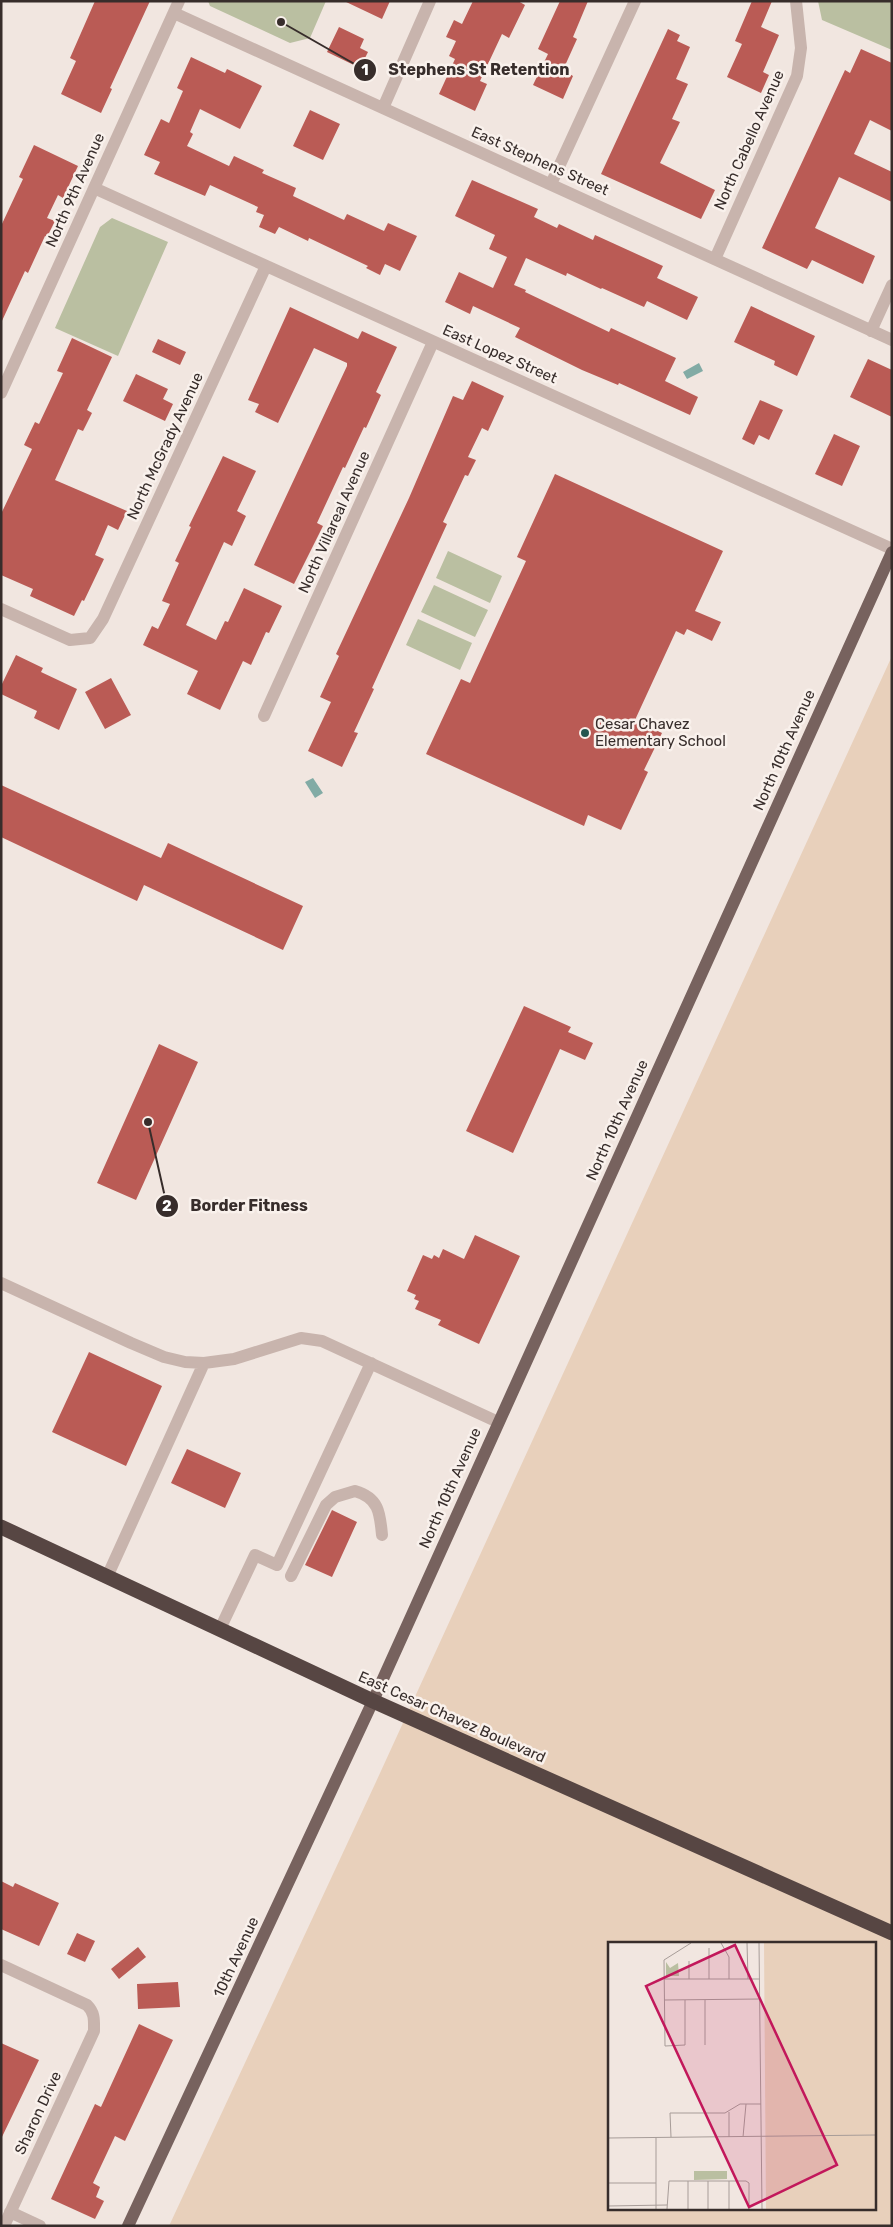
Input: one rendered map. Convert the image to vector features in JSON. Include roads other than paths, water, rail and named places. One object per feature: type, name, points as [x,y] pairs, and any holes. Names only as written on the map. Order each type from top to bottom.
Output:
[{"type":"highway","name":"East Cesar Chavez Boulevard","points":[[1,1528],[373,1701],[892,1933]]},
{"type":"main road","name":"North 10th Avenue","points":[[373,1701],[892,550]]},
{"type":"main road","name":"10th Avenue","points":[[128,2226],[373,1701]]},
{"type":"street","points":[[383,108],[430,1]]},
{"type":"street","points":[[551,184],[635,1]]},
{"type":"street","name":"North Cabello Avenue","points":[[715,259],[797,76],[802,48],[796,1]]},
{"type":"street","name":"East Stephens Street","points":[[176,7],[383,108],[892,340]]},
{"type":"street","name":"North 9th Avenue","points":[[1,393],[176,7]]},
{"type":"street","name":"East Lopez Street","points":[[94,188],[892,550]]},
{"type":"street","name":"North McGrady Avenue","points":[[1,609],[70,640],[90,638],[103,619],[266,266]]},
{"type":"street","points":[[871,331],[892,285]]},
{"type":"street","name":"North Villareal Avenue","points":[[264,716],[433,342]]},
{"type":"street","points":[[1,1283],[164,1357],[185,1362],[204,1363],[234,1359],[301,1338],[322,1341],[498,1422]]},
{"type":"street","points":[[107,1576],[204,1363]]},
{"type":"street","points":[[220,1629],[255,1555],[278,1564],[371,1363]]},
{"type":"street","points":[[291,1576],[326,1505],[335,1497],[355,1491],[372,1498],[378,1506],[381,1516],[382,1535]]},
{"type":"street","name":"Sharon Drive","points":[[1,1966],[76,1999],[93,2012],[94,2031],[4,2226]]},
{"type":"street","points":[[10,2212],[40,2226]]},
{"type":"water","points":[[699,363],[703,371],[687,379],[683,372]]},
{"type":"water","points":[[313,778],[323,793],[315,798],[305,782]]},
{"type":"place","name":"Stephens St Retention","points":[[281,22]]},
{"type":"place","name":"Cesar Chavez Elementary School","points":[[585,733]]},
{"type":"place","name":"Border Fitness","points":[[148,1122]]}]
